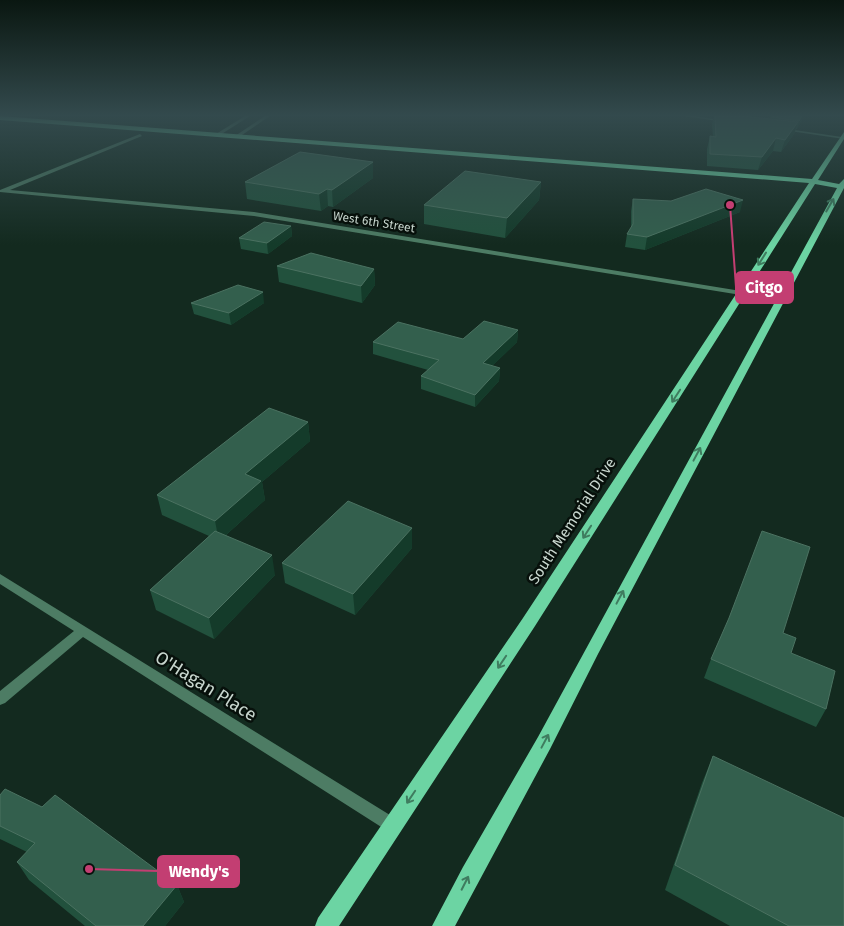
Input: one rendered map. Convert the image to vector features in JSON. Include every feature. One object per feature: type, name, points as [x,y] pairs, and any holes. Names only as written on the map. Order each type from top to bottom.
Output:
[{"type":"main road","points":[[443,926],[544,743],[842,184],[811,184],[472,159]]},
{"type":"main road","points":[[514,159],[811,184]]},
{"type":"main road","name":"South Memorial Drive","points":[[326,926],[529,622],[707,349],[828,159]]},
{"type":"street","points":[[1,192],[81,159]]},
{"type":"street","name":"West 6th Street","points":[[1,192],[254,214],[741,293]]},
{"type":"street","name":"O'Hagan Place","points":[[0,578],[392,825]]},
{"type":"street","points":[[0,699],[82,630]]},
{"type":"building","points":[[287,159],[353,159],[373,162],[332,190],[327,189],[319,194],[245,182]]},
{"type":"building","points":[[465,171],[541,182],[507,218],[424,205]]},
{"type":"building","points":[[706,189],[743,200],[647,237],[627,234],[633,224],[633,199],[671,201]]},
{"type":"building","points":[[264,222],[291,226],[267,243],[239,238]]},
{"type":"building","points":[[311,253],[374,269],[361,286],[277,266]]},
{"type":"building","points":[[238,285],[263,292],[229,313],[191,303]]},
{"type":"building","points":[[484,321],[518,330],[483,363],[500,368],[475,395],[421,376],[439,360],[373,342],[398,322],[463,339]]},
{"type":"building","points":[[269,408],[308,422],[245,474],[261,481],[215,521],[157,495]]},
{"type":"building","points":[[348,501],[412,528],[353,594],[282,563]]},
{"type":"building","points":[[215,531],[272,555],[209,618],[150,590]]},
{"type":"building","points":[[762,531],[810,547],[783,633],[796,638],[791,653],[835,671],[826,709],[711,659],[729,618]]},
{"type":"building","points":[[713,756],[844,818],[844,926],[789,926],[675,865]]},
{"type":"building","points":[[5,789],[42,807],[55,795],[177,885],[143,926],[96,926],[17,862],[35,843],[0,826],[0,795]]},
{"type":"place","name":"Citgo","points":[[730,205]]},
{"type":"place","name":"Wendy's","points":[[89,869]]}]
